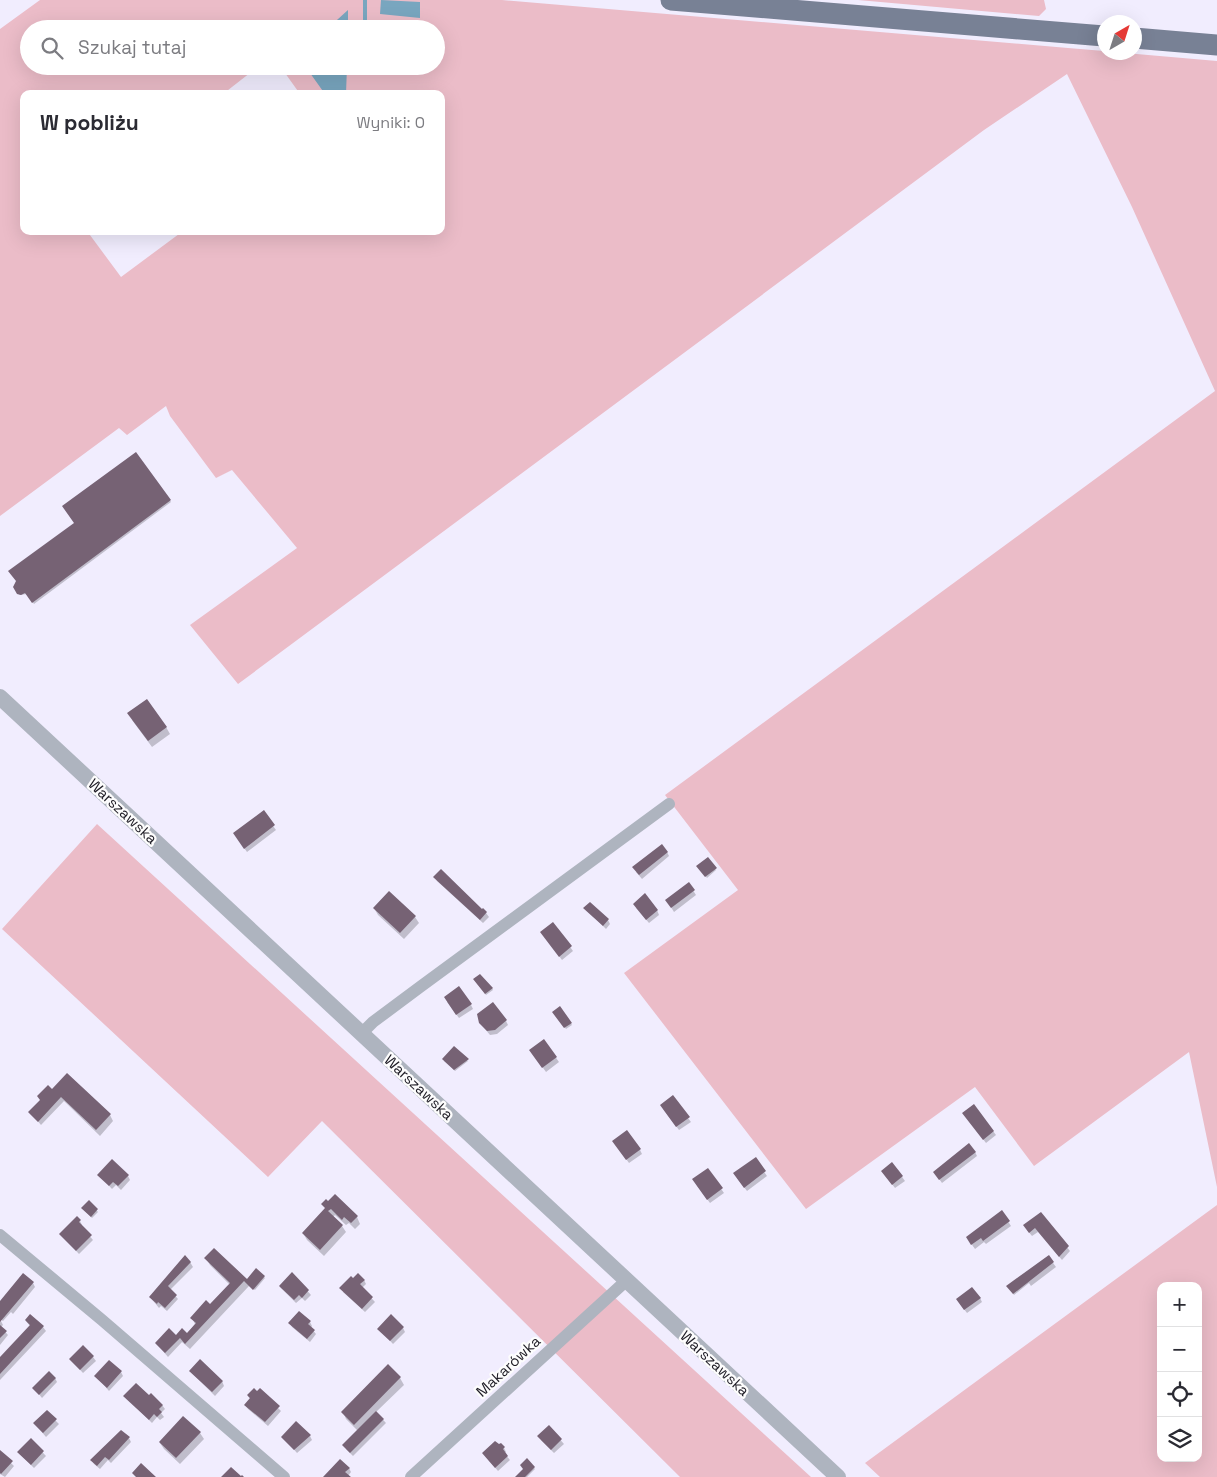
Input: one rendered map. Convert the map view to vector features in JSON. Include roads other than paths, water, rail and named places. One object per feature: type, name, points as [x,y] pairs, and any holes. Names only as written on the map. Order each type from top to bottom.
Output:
[{"type":"main road","points":[[671,0],[1097,35]]},
{"type":"main road","points":[[1142,39],[1217,45]]},
{"type":"street","name":"Warszawska","points":[[0,697],[838,1477]]},
{"type":"street","points":[[362,1033],[396,1004],[669,804]]},
{"type":"street","points":[[0,1235],[284,1477]]},
{"type":"street","name":"Makarówka","points":[[412,1477],[627,1280]]},
{"type":"water","points":[[381,0],[420,2],[420,18],[380,14]]},
{"type":"water","points":[[348,10],[348,20],[337,20]]},
{"type":"water","points":[[311,75],[347,75],[346,90],[322,90]]},
{"type":"waterway","points":[[365,0],[365,20]]}]
